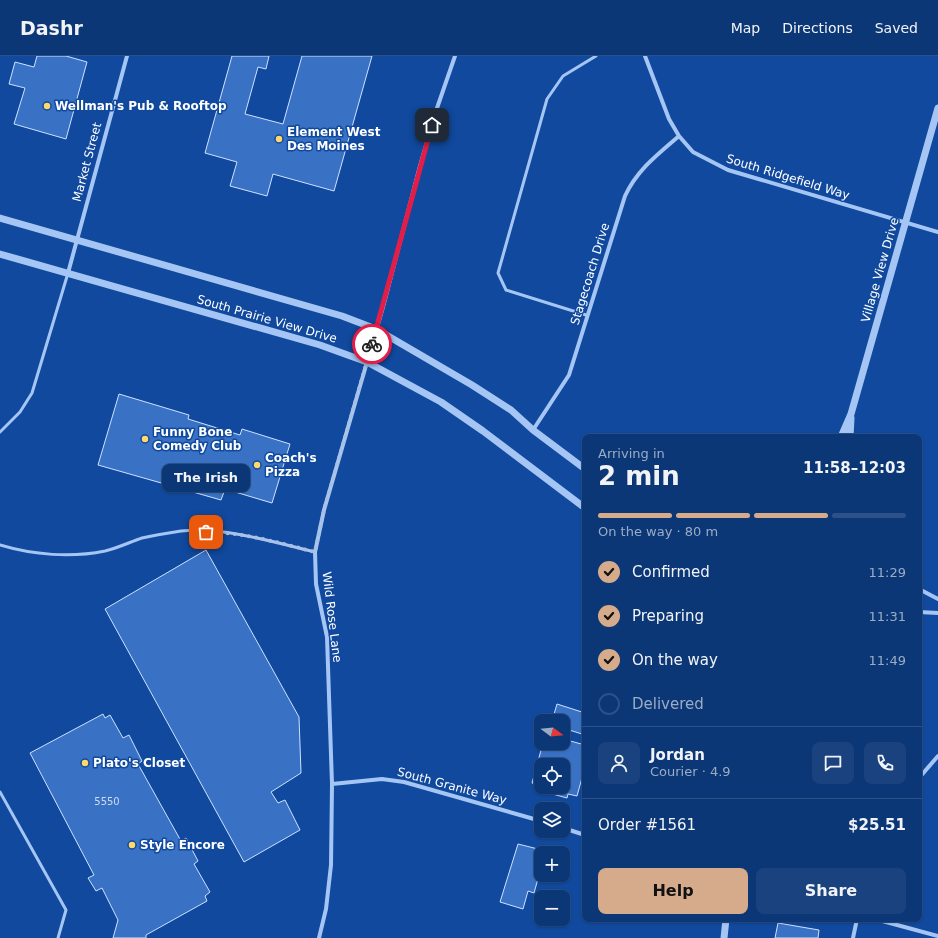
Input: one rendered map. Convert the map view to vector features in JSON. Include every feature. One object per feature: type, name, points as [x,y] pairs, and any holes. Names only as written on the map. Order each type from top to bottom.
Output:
[{"type":"street","name":"Market Street","points":[[68,273],[76,239],[127,56]]},
{"type":"street","name":"Wild Rose Lane","points":[[319,938],[326,909],[331,864],[332,784],[327,637],[316,584],[315,552],[324,510],[367,362],[434,118],[455,56]]},
{"type":"street","name":"South Ridgefield Way","points":[[645,56],[669,119],[679,136],[693,152],[728,170],[938,232]]},
{"type":"street","name":"Village View Drive","points":[[842,434],[851,414],[904,222],[938,108]]},
{"type":"street","name":"Stagecoach Drive","points":[[533,430],[569,375],[586,315],[625,196],[632,181],[650,160],[679,136]]},
{"type":"street","name":"South Prairie View Drive","points":[[0,218],[342,316],[376,329],[425,356],[511,410],[533,430],[582,467]]},
{"type":"street","name":"South Prairie View Drive","points":[[0,254],[320,345],[367,362],[441,402],[483,431],[582,506]]},
{"type":"street","points":[[850,434],[851,414]]},
{"type":"street","points":[[922,591],[938,599]]},
{"type":"street","points":[[922,612],[938,613]]},
{"type":"street","points":[[922,775],[938,756]]},
{"type":"street","name":"South Granite Way","points":[[332,784],[382,779],[404,782],[534,819]]},
{"type":"street","points":[[570,830],[582,833]]},
{"type":"street","points":[[724,938],[726,922]]},
{"type":"street","points":[[853,938],[856,922]]},
{"type":"street","points":[[887,922],[938,936]]},
{"type":"lane","points":[[586,315],[506,290],[498,273],[547,99],[563,76],[596,56]]},
{"type":"lane","points":[[0,432],[20,412],[32,394],[68,273]]},
{"type":"lane","points":[[0,545],[21,551],[62,555],[105,551],[142,538],[182,531],[217,532],[276,542],[315,552]]},
{"type":"lane","points":[[0,792],[66,910],[58,938]]},
{"type":"building","name":"Wellman's Pub & Rooftop","points":[[37,56],[66,56],[87,62],[66,139],[14,124],[25,88],[9,84],[15,62],[34,67]]},
{"type":"building","name":"Element West Des Moines","points":[[232,56],[269,56],[266,69],[258,67],[245,114],[283,124],[302,56],[372,56],[334,191],[273,174],[267,196],[230,186],[237,162],[205,153]]},
{"type":"building","points":[[119,394],[189,415],[188,419],[240,435],[242,429],[290,444],[272,503],[225,489],[221,500],[98,465]]},
{"type":"building","points":[[206,550],[299,717],[301,773],[271,792],[278,803],[285,800],[300,830],[244,862],[105,609]]},
{"type":"building","points":[[557,704],[582,712],[582,734],[570,730],[570,714],[554,714]]},
{"type":"building","points":[[103,714],[105,718],[110,715],[123,738],[129,735],[142,761],[138,764],[181,841],[186,838],[198,861],[194,864],[210,892],[205,896],[207,901],[146,935],[146,938],[113,938],[118,920],[102,888],[96,891],[88,878],[94,875],[30,753]]},
{"type":"building","points":[[570,741],[582,744],[582,778],[577,796],[568,794],[570,794],[570,758],[539,758],[541,750],[570,750]]},
{"type":"building","points":[[552,794],[568,794],[567,798]]},
{"type":"building","points":[[518,844],[534,848],[534,882],[537,882],[534,893],[528,891],[523,909],[500,902]]},
{"type":"building","points":[[778,923],[819,930],[818,938],[775,938]]},
{"type":"way so far","points":[[206,532],[217,532],[276,542],[315,552],[324,510],[372,344]]},
{"type":"place","name":"Wellman's Pub & Rooftop","points":[[47,106]]},
{"type":"place","name":"Element West Des Moines","points":[[279,139]]},
{"type":"place","name":"Funny Bone Comedy Club","points":[[145,439]]},
{"type":"place","name":"Coach's Pizza","points":[[257,465]]},
{"type":"place","name":"The Irish","points":[[206,532]]},
{"type":"place","name":"Plato's Closet","points":[[85,763]]},
{"type":"place","name":"Style Encore","points":[[132,845]]},
{"type":"route","points":[[372,344],[432,125]]}]
